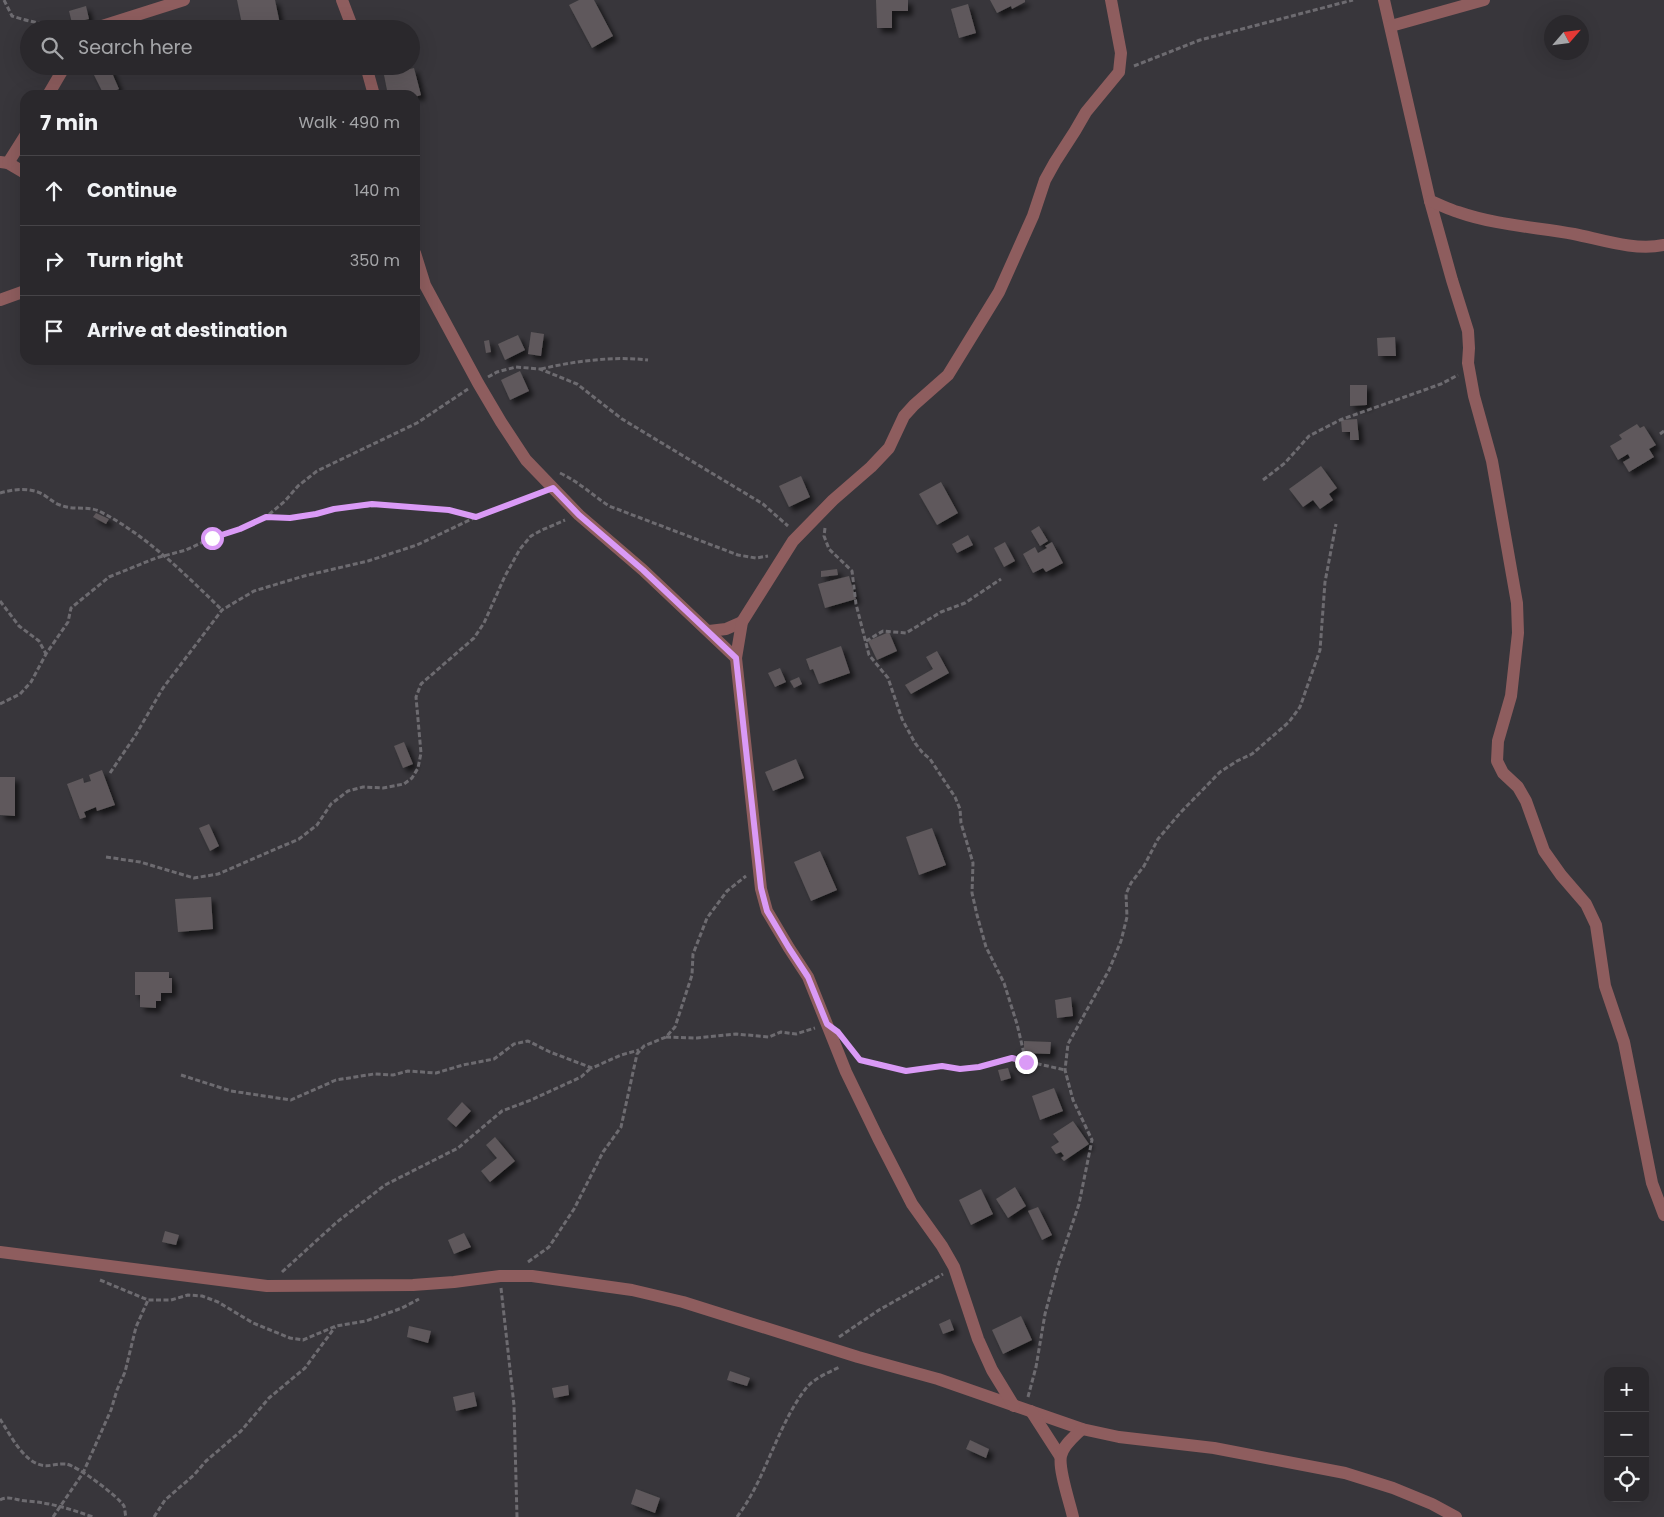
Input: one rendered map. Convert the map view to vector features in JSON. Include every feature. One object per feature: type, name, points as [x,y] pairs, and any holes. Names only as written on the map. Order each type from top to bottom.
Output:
[{"type":"street","points":[[123,20],[184,0]]},
{"type":"street","points":[[342,0],[350,20]]},
{"type":"street","points":[[1060,1456],[992,1370],[978,1339],[954,1267],[942,1246],[912,1204],[846,1072],[808,977],[767,911],[761,888],[736,658],[742,622],[798,535],[889,448],[904,416],[948,375],[998,292],[1033,216],[1045,180],[1054,162],[1086,112],[1119,72],[1121,52],[1112,0]]},
{"type":"street","points":[[1384,0],[1430,201],[1468,331],[1470,348],[1468,363],[1474,396],[1492,461],[1517,603],[1518,633],[1511,696],[1498,741],[1497,761],[1503,773],[1518,787],[1526,801],[1544,851],[1561,875],[1586,904],[1596,925],[1606,986],[1624,1042],[1652,1183],[1664,1215]]},
{"type":"street","points":[[1391,26],[1484,0]]},
{"type":"street","points":[[51,90],[60,75]]},
{"type":"street","points":[[368,75],[373,90]]},
{"type":"street","points":[[20,142],[4,162],[20,170]]},
{"type":"street","points":[[1430,201],[1458,213],[1506,224],[1554,230],[1639,247],[1664,245]]},
{"type":"street","points":[[420,285],[500,422],[526,460],[579,515],[643,570],[736,658]]},
{"type":"street","points":[[0,300],[20,294]]},
{"type":"street","points":[[709,631],[726,629],[742,622]]},
{"type":"street","points":[[0,1252],[267,1286],[413,1285],[500,1276],[532,1276],[632,1290],[683,1302],[858,1357],[938,1379],[1082,1429],[1120,1437],[1214,1448],[1345,1473],[1393,1488],[1432,1504],[1456,1517]]},
{"type":"street","points":[[1073,1517],[1061,1468],[1060,1456],[1065,1446],[1082,1429]]},
{"type":"path","points":[[4,0],[12,16],[24,20]]},
{"type":"path","points":[[1119,72],[1200,40],[1353,0]]},
{"type":"path","points":[[540,370],[579,361],[632,358],[648,360]]},
{"type":"path","points":[[1263,480],[1285,464],[1309,436],[1340,420],[1441,384],[1458,375],[1468,363]]},
{"type":"path","points":[[0,704],[20,694],[31,682],[46,654],[68,622],[71,608],[109,577],[164,555],[186,550],[266,517],[316,471],[417,423],[497,372],[516,367],[540,370],[577,384],[622,419],[698,464],[741,493],[763,504],[798,535]]},
{"type":"path","points":[[1660,434],[1664,431]]},
{"type":"path","points":[[554,470],[581,484],[592,495],[609,506],[720,549],[756,558],[788,552]]},
{"type":"path","points":[[110,773],[136,736],[162,688],[222,610],[254,591],[304,576],[368,561],[417,545],[476,517],[553,488]]},
{"type":"path","points":[[0,492],[15,489],[32,491],[43,494],[65,507],[100,511],[164,555],[222,610]]},
{"type":"path","points":[[266,517],[290,518],[372,504],[449,510],[476,517]]},
{"type":"path","points":[[106,857],[140,862],[194,878],[218,874],[299,839],[316,825],[331,804],[348,791],[404,784],[412,778],[418,768],[421,753],[416,697],[421,684],[474,638],[484,623],[505,576],[520,549],[531,536],[579,515]]},
{"type":"path","points":[[826,524],[824,536],[829,549],[852,571],[856,604],[869,655],[888,678],[902,719],[915,743],[930,759],[955,797],[960,809],[961,823],[973,863],[972,893],[977,915],[986,947],[1004,983],[1018,1024],[1026,1062]]},
{"type":"path","points":[[1023,1409],[1036,1367],[1045,1314],[1058,1266],[1079,1204],[1092,1140],[1073,1100],[1065,1070],[1068,1044],[1109,970],[1121,941],[1127,918],[1126,894],[1158,839],[1220,772],[1252,754],[1289,722],[1300,707],[1320,650],[1325,582],[1336,524]]},
{"type":"path","points":[[866,642],[883,631],[906,633],[941,612],[965,603],[1001,579]]},
{"type":"path","points":[[0,601],[19,626],[39,642],[46,654]]},
{"type":"path","points":[[267,1286],[337,1222],[385,1185],[458,1148],[502,1111],[581,1077],[592,1068],[621,1055],[639,1050],[666,1037],[675,1027],[690,986],[693,954],[708,918],[727,891],[759,865]]},
{"type":"path","points":[[666,1037],[697,1038],[736,1034],[769,1037],[781,1032],[796,1034],[816,1028],[828,1027]]},
{"type":"path","points":[[181,1075],[231,1091],[291,1100],[336,1080],[374,1074],[393,1075],[408,1071],[436,1073],[494,1059],[514,1044],[528,1041],[550,1052],[592,1068]]},
{"type":"path","points":[[516,1276],[530,1260],[549,1247],[574,1209],[603,1152],[621,1127],[639,1050]]},
{"type":"path","points":[[852,1050],[860,1060],[906,1071],[942,1066],[960,1069],[979,1067],[1012,1058],[1065,1070]]},
{"type":"path","points":[[825,1346],[879,1310],[924,1286],[954,1267]]},
{"type":"path","points":[[500,1276],[514,1405],[518,1517]]},
{"type":"path","points":[[98,1280],[148,1300],[171,1300],[188,1295],[202,1296],[218,1302],[253,1323],[290,1338],[304,1340],[336,1326],[366,1321],[402,1308],[419,1299]]},
{"type":"path","points":[[53,1517],[83,1473],[111,1410],[125,1372],[127,1356],[136,1327],[148,1300]]},
{"type":"path","points":[[154,1517],[165,1500],[194,1475],[206,1460],[240,1431],[269,1398],[305,1368],[336,1326]]},
{"type":"path","points":[[737,1517],[748,1502],[787,1420],[808,1386],[858,1357]]},
{"type":"path","points":[[0,1419],[25,1456],[34,1463],[45,1466],[68,1464],[83,1473],[110,1490],[124,1506],[126,1517]]},
{"type":"path","points":[[0,1500],[8,1497],[61,1505],[93,1517]]},
{"type":"building","points":[[237,0],[275,0],[279,20],[241,20]]},
{"type":"building","points":[[579,0],[594,0],[613,36],[592,48],[569,5]]},
{"type":"building","points":[[876,0],[908,0],[908,11],[892,11],[892,28],[877,28]]},
{"type":"building","points":[[990,0],[1025,0],[1025,2],[1012,9],[1011,6],[997,13]]},
{"type":"building","points":[[968,4],[976,33],[959,38],[951,9]]},
{"type":"building","points":[[86,6],[89,19],[71,20],[69,11]]},
{"type":"building","points":[[94,75],[113,75],[119,89],[102,90]]},
{"type":"building","points":[[384,75],[416,75],[420,90],[387,90]]},
{"type":"building","points":[[531,332],[544,334],[541,356],[528,354]]},
{"type":"building","points":[[518,335],[525,350],[505,360],[498,344]]},
{"type":"building","points":[[1395,337],[1396,356],[1378,356],[1377,338]]},
{"type":"building","points":[[489,340],[491,352],[486,353],[484,341]]},
{"type":"building","points":[[520,371],[529,391],[510,400],[501,380]]},
{"type":"building","points":[[1350,385],[1367,385],[1367,405],[1350,406]]},
{"type":"building","points":[[1357,419],[1359,440],[1350,440],[1350,432],[1342,432],[1341,420]]},
{"type":"building","points":[[1637,424],[1640,428],[1644,426],[1656,445],[1649,449],[1654,457],[1629,472],[1623,462],[1630,458],[1628,454],[1618,460],[1610,446],[1622,439],[1619,435]]},
{"type":"building","points":[[1321,466],[1337,488],[1329,494],[1333,500],[1320,509],[1313,500],[1303,507],[1289,489]]},
{"type":"building","points":[[801,476],[810,497],[789,507],[779,486]]},
{"type":"building","points":[[941,482],[958,513],[937,525],[919,494]]},
{"type":"building","points":[[96,513],[109,519],[106,524],[93,517]]},
{"type":"building","points":[[1039,526],[1048,541],[1040,546],[1031,531]]},
{"type":"building","points":[[968,535],[973,545],[957,553],[952,544]]},
{"type":"building","points":[[1005,542],[1015,561],[1004,567],[994,548]]},
{"type":"building","points":[[1052,542],[1063,563],[1046,572],[1043,568],[1033,573],[1023,554],[1035,547],[1038,553],[1047,548],[1045,546]]},
{"type":"building","points":[[837,569],[838,575],[821,577],[821,571]]},
{"type":"building","points":[[849,576],[856,599],[825,608],[818,584]]},
{"type":"building","points":[[889,632],[897,651],[877,660],[868,641]]},
{"type":"building","points":[[841,646],[850,673],[819,684],[813,669],[810,670],[806,659]]},
{"type":"building","points":[[937,651],[949,673],[911,694],[905,685],[933,669],[926,657]]},
{"type":"building","points":[[780,668],[786,682],[775,687],[768,673]]},
{"type":"building","points":[[799,677],[802,684],[794,688],[790,681]]},
{"type":"building","points":[[404,742],[413,764],[403,768],[394,746]]},
{"type":"building","points":[[796,759],[804,778],[773,791],[765,772]]},
{"type":"building","points":[[102,770],[115,805],[97,811],[96,807],[84,812],[86,817],[80,819],[67,784],[83,778],[84,783],[91,781],[89,775]]},
{"type":"building","points":[[0,777],[15,777],[15,816],[0,815]]},
{"type":"building","points":[[209,824],[219,846],[210,851],[199,828]]},
{"type":"building","points":[[932,828],[946,865],[919,875],[906,837]]},
{"type":"building","points":[[820,851],[837,890],[811,901],[794,862]]},
{"type":"building","points":[[211,897],[213,929],[178,932],[175,899]]},
{"type":"building","points":[[135,972],[169,972],[169,978],[172,978],[172,993],[161,993],[161,1001],[156,1001],[156,1008],[140,1007],[140,995],[135,995]]},
{"type":"building","points":[[1071,997],[1073,1016],[1057,1018],[1055,1000]]},
{"type":"building","points":[[1024,1041],[1051,1042],[1050,1054],[1024,1053]]},
{"type":"building","points":[[1008,1068],[1011,1078],[1001,1081],[998,1070]]},
{"type":"building","points":[[1054,1088],[1063,1111],[1040,1120],[1032,1096]]},
{"type":"building","points":[[462,1102],[471,1111],[456,1127],[447,1119]]},
{"type":"building","points":[[1073,1121],[1089,1144],[1064,1161],[1061,1158],[1064,1156],[1061,1152],[1056,1154],[1051,1147],[1059,1142],[1053,1134]]},
{"type":"building","points":[[495,1137],[515,1161],[490,1182],[481,1171],[497,1158],[486,1145]]},
{"type":"building","points":[[1015,1187],[1026,1206],[1008,1218],[996,1199]]},
{"type":"building","points":[[981,1189],[993,1214],[971,1225],[959,1200]]},
{"type":"building","points":[[1038,1207],[1052,1235],[1042,1240],[1028,1211]]},
{"type":"building","points":[[165,1231],[179,1235],[176,1245],[162,1242]]},
{"type":"building","points":[[464,1233],[471,1247],[454,1254],[448,1240]]},
{"type":"building","points":[[1021,1316],[1032,1340],[1003,1354],[992,1330]]},
{"type":"building","points":[[950,1319],[954,1330],[943,1334],[939,1324]]},
{"type":"building","points":[[409,1326],[431,1331],[428,1343],[407,1337]]},
{"type":"building","points":[[730,1371],[750,1378],[747,1386],[727,1380]]},
{"type":"building","points":[[568,1385],[569,1395],[554,1398],[552,1388]]},
{"type":"building","points":[[474,1392],[477,1406],[456,1411],[453,1397]]},
{"type":"building","points":[[970,1440],[989,1449],[986,1458],[966,1449]]},
{"type":"building","points":[[636,1489],[660,1498],[655,1513],[631,1504]]},
{"type":"route","points":[[212,538],[240,529],[266,517],[290,518],[372,504],[449,510],[476,517],[553,488],[579,515],[643,570],[736,658],[761,888],[767,911],[808,977],[827,1024],[838,1032],[860,1060],[888,1068],[906,1071],[942,1066],[960,1069],[979,1067],[1012,1058],[1026,1062]]}]
